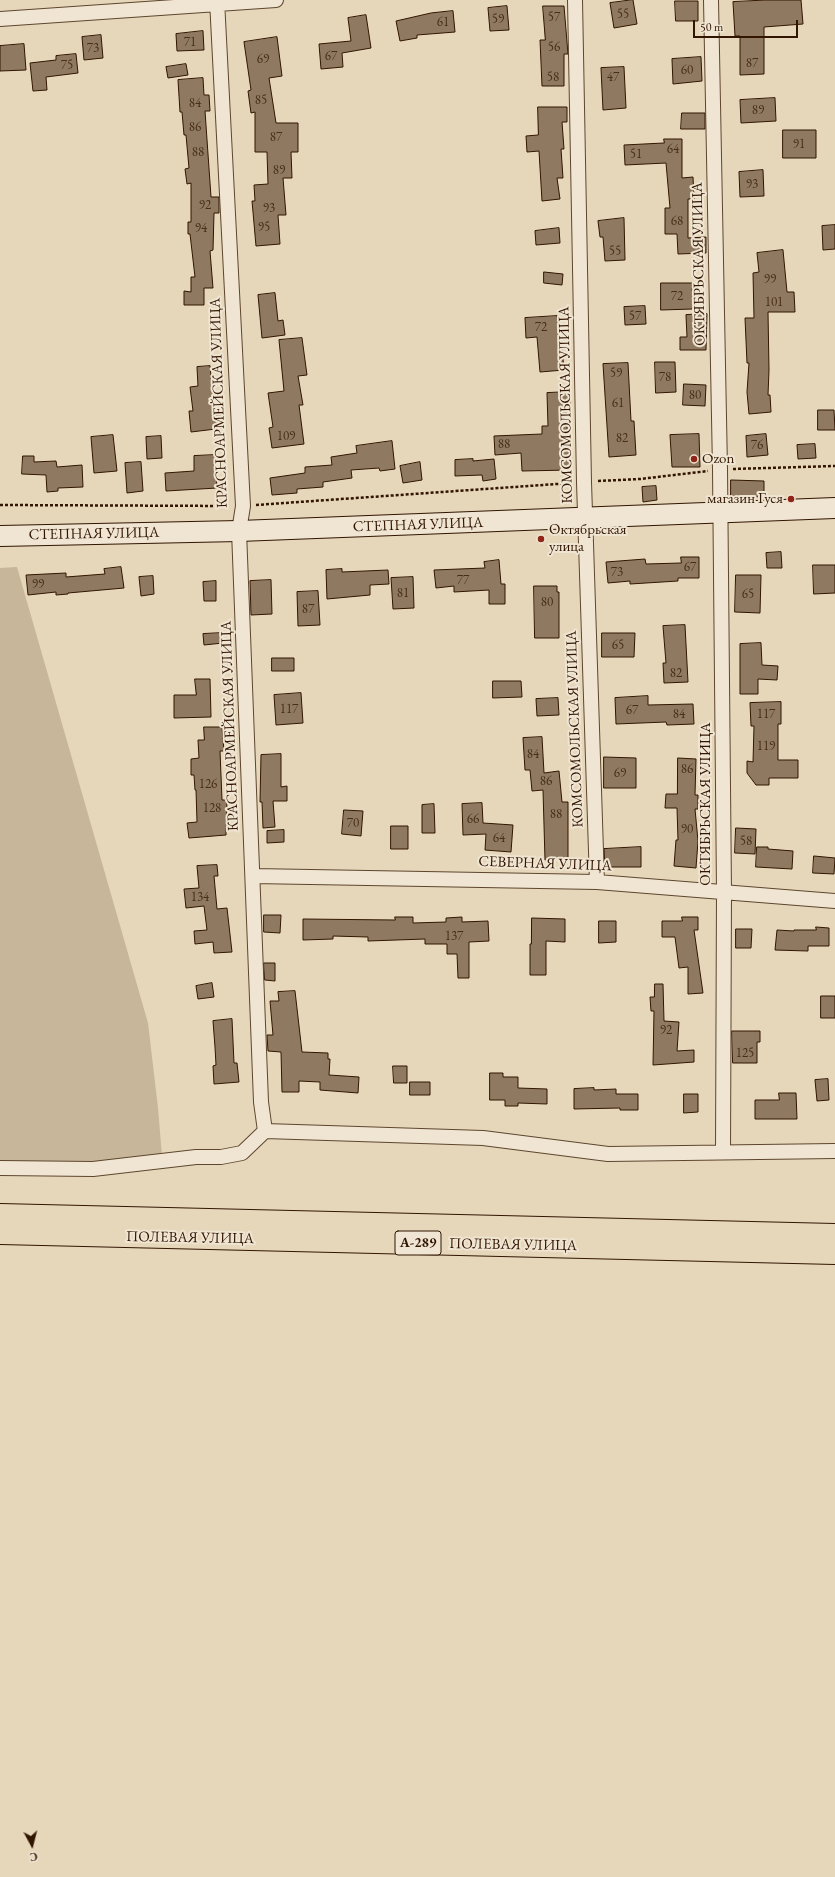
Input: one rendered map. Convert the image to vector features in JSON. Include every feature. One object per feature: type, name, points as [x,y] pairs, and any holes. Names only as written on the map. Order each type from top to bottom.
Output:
[{"type":"highway","name":"ПОЛЕВАЯ УЛИЦА","points":[[0,1215],[835,1236]]},
{"type":"highway","name":"ПОЛЕВАЯ УЛИЦА","points":[[0,1233],[835,1253]]},
{"type":"main road","name":"СТЕПНАЯ УЛИЦА","points":[[0,536],[238,531],[586,519],[835,508]]},
{"type":"street","points":[[0,19],[217,2],[276,0]]},
{"type":"street","name":"КОМСОМОЛЬСКАЯ УЛИЦА","points":[[575,0],[584,482],[597,882]]},
{"type":"street","name":"ОКТЯБРЬСКАЯ УЛИЦА","points":[[711,0],[720,469],[724,892],[723,1152]]},
{"type":"street","name":"КРАСНОАРМЕЙСКАЯ УЛИЦА","points":[[217,2],[243,506],[238,531],[261,1102],[265,1131]]},
{"type":"street","name":"СЕВЕРНАЯ УЛИЦА","points":[[253,876],[597,882],[835,902]]},
{"type":"street","points":[[0,1168],[93,1169],[196,1157],[221,1157],[242,1153],[265,1131],[483,1138],[608,1154],[835,1151]]},
{"type":"path","points":[[0,505],[243,506],[640,479],[720,469],[835,466]]},
{"type":"shaded area","points":[[17,567],[148,1023],[158,1108],[163,1168],[0,1164],[0,568]]},
{"type":"building","points":[[633,0],[637,24],[614,28],[610,3]]},
{"type":"building","points":[[801,0],[803,24],[764,27],[764,74],[740,75],[740,36],[735,36],[733,2]]},
{"type":"building","points":[[675,1],[698,1],[698,21],[676,21]]},
{"type":"building","points":[[507,6],[509,30],[490,31],[488,8]]},
{"type":"building","points":[[543,6],[564,6],[568,54],[564,54],[564,86],[542,86],[540,40],[545,40]]},
{"type":"building","points":[[453,11],[455,32],[417,35],[417,38],[400,41],[396,21],[431,13]]},
{"type":"building","points":[[366,15],[371,48],[342,53],[343,67],[321,69],[319,44],[351,41],[348,18]]},
{"type":"building","points":[[203,31],[204,50],[177,51],[176,34]]},
{"type":"building","points":[[101,35],[103,58],[84,60],[82,37]]},
{"type":"building","points":[[277,37],[282,76],[269,78],[276,123],[298,123],[298,152],[291,152],[292,178],[283,178],[286,215],[278,215],[280,244],[256,246],[252,201],[255,201],[254,185],[268,184],[267,152],[255,152],[255,112],[251,113],[248,91],[251,90],[244,42]]},
{"type":"building","points":[[24,44],[26,70],[0,71],[0,46]]},
{"type":"building","points":[[76,54],[78,73],[46,77],[47,90],[33,91],[30,63],[56,60],[56,56]]},
{"type":"building","points":[[701,57],[702,81],[673,84],[672,59]]},
{"type":"building","points":[[186,64],[188,75],[168,78],[166,67]]},
{"type":"building","points":[[624,67],[626,108],[603,110],[601,68]]},
{"type":"building","points":[[203,78],[204,95],[209,95],[210,111],[205,111],[211,197],[219,197],[219,213],[214,213],[213,250],[210,251],[213,288],[204,288],[204,305],[184,305],[184,291],[191,292],[191,277],[195,277],[190,234],[188,234],[188,222],[191,222],[191,183],[187,184],[185,169],[189,168],[186,135],[184,135],[182,112],[180,112],[178,80]]},
{"type":"building","points":[[775,98],[776,121],[741,123],[740,100]]},
{"type":"building","points":[[538,107],[567,107],[567,122],[562,122],[564,149],[561,149],[563,178],[557,178],[560,199],[542,201],[539,151],[527,152],[526,136],[538,135]]},
{"type":"building","points":[[682,113],[705,113],[705,129],[681,129]]},
{"type":"building","points":[[783,130],[816,130],[816,158],[783,158]]},
{"type":"building","points":[[664,139],[682,139],[682,178],[693,177],[694,199],[688,199],[688,238],[706,237],[706,253],[678,254],[677,234],[665,234],[665,208],[670,208],[666,163],[625,165],[624,145],[664,143]]},
{"type":"building","points":[[763,170],[764,196],[740,197],[739,172]]},
{"type":"building","points":[[624,218],[625,260],[605,261],[603,237],[600,237],[598,221]]},
{"type":"building","points":[[835,225],[835,249],[823,250],[822,226]]},
{"type":"building","points":[[559,228],[560,243],[536,245],[535,231]]},
{"type":"building","points":[[783,250],[787,292],[794,292],[795,312],[768,312],[768,395],[770,395],[771,412],[749,414],[747,392],[749,363],[747,363],[745,318],[754,318],[753,273],[759,272],[757,253]]},
{"type":"building","points":[[544,272],[563,274],[562,285],[544,283]]},
{"type":"building","points":[[661,283],[692,283],[693,309],[661,310]]},
{"type":"building","points":[[275,293],[278,321],[283,320],[285,335],[262,338],[258,295]]},
{"type":"building","points":[[645,306],[646,324],[625,325],[624,307]]},
{"type":"building","points":[[707,314],[706,350],[680,350],[680,337],[687,337],[686,315]]},
{"type":"building","points":[[557,316],[559,349],[562,348],[564,370],[540,372],[537,337],[526,338],[525,318]]},
{"type":"building","points":[[302,338],[307,375],[298,376],[303,405],[299,405],[304,444],[272,448],[269,428],[273,427],[268,393],[284,391],[279,340]]},
{"type":"building","points":[[655,362],[675,362],[676,392],[656,393]]},
{"type":"building","points":[[628,363],[631,421],[634,421],[636,455],[609,457],[603,364]]},
{"type":"building","points":[[210,366],[214,408],[222,407],[224,428],[191,432],[189,411],[193,411],[190,387],[198,386],[197,367]]},
{"type":"building","points":[[684,384],[706,385],[705,406],[683,405]]},
{"type":"building","points":[[570,392],[570,411],[566,411],[570,470],[522,471],[521,453],[495,455],[494,436],[542,434],[542,426],[548,426],[547,393]]},
{"type":"building","points":[[818,410],[834,410],[835,430],[818,430]]},
{"type":"building","points":[[699,434],[700,467],[672,467],[670,435]]},
{"type":"building","points":[[766,434],[768,455],[747,457],[746,436]]},
{"type":"building","points":[[113,435],[117,471],[94,473],[91,437]]},
{"type":"building","points":[[161,436],[162,458],[147,459],[146,437]]},
{"type":"building","points":[[392,441],[395,469],[380,471],[379,468],[351,470],[352,478],[323,482],[323,487],[297,489],[297,493],[272,495],[270,478],[305,473],[305,467],[332,465],[331,457],[357,453],[356,446]]},
{"type":"building","points":[[815,444],[816,458],[798,459],[797,445]]},
{"type":"building","points":[[215,455],[217,488],[166,491],[165,473],[194,471],[194,456]]},
{"type":"building","points":[[23,456],[34,456],[34,462],[56,461],[57,467],[82,465],[83,487],[58,488],[58,491],[47,492],[46,475],[22,474]]},
{"type":"building","points":[[473,459],[473,461],[494,459],[496,479],[483,481],[482,475],[455,476],[455,460]]},
{"type":"building","points":[[141,462],[143,491],[127,493],[125,463]]},
{"type":"building","points":[[420,462],[422,480],[403,483],[400,466]]},
{"type":"building","points":[[731,480],[764,481],[764,497],[731,496]]},
{"type":"building","points":[[656,486],[657,500],[643,502],[642,487]]},
{"type":"building","points":[[781,552],[782,568],[767,568],[766,553]]},
{"type":"building","points":[[681,557],[699,557],[699,578],[678,578],[678,581],[630,584],[630,581],[608,583],[606,562],[645,559],[646,564],[681,563]]},
{"type":"building","points":[[499,560],[501,584],[505,584],[505,604],[489,604],[489,590],[454,592],[454,586],[436,588],[434,570],[485,568],[484,562]]},
{"type":"building","points":[[813,565],[835,565],[835,593],[814,594]]},
{"type":"building","points":[[121,567],[124,588],[56,595],[56,592],[28,595],[26,575],[66,573],[66,577],[105,574],[104,569]]},
{"type":"building","points":[[342,569],[342,572],[388,570],[389,584],[370,585],[370,595],[327,599],[326,570]]},
{"type":"building","points":[[736,575],[761,575],[760,613],[735,612]]},
{"type":"building","points":[[153,576],[154,594],[141,596],[139,577]]},
{"type":"building","points":[[413,577],[414,608],[393,609],[391,578]]},
{"type":"building","points":[[271,580],[272,614],[251,615],[250,581]]},
{"type":"building","points":[[216,581],[216,601],[204,601],[203,582]]},
{"type":"building","points":[[534,586],[557,586],[557,592],[559,592],[559,638],[535,638]]},
{"type":"building","points":[[318,591],[320,625],[298,626],[297,592]]},
{"type":"building","points":[[685,625],[688,682],[664,683],[663,663],[666,663],[663,626]]},
{"type":"building","points":[[222,633],[223,643],[204,645],[203,634]]},
{"type":"building","points":[[602,633],[635,633],[634,657],[602,657]]},
{"type":"building","points":[[761,643],[762,665],[778,666],[777,680],[758,679],[758,694],[740,694],[740,644]]},
{"type":"building","points":[[272,658],[294,658],[294,671],[272,671]]},
{"type":"building","points":[[195,679],[210,679],[211,717],[174,718],[174,695],[196,695]]},
{"type":"building","points":[[493,681],[521,681],[522,697],[493,698]]},
{"type":"building","points":[[301,693],[303,723],[276,725],[274,695]]},
{"type":"building","points":[[648,696],[648,705],[693,704],[694,724],[667,725],[666,722],[616,724],[615,698]]},
{"type":"building","points":[[558,698],[559,715],[537,716],[536,699]]},
{"type":"building","points":[[781,702],[781,724],[778,724],[778,760],[798,760],[798,778],[769,778],[769,785],[756,785],[747,773],[747,761],[753,762],[754,726],[751,726],[750,703]]},
{"type":"building","points":[[204,727],[222,727],[224,751],[220,751],[222,800],[227,800],[226,835],[189,838],[187,823],[197,822],[196,790],[194,775],[191,775],[191,759],[199,758],[198,740],[204,740]]},
{"type":"building","points":[[542,737],[544,773],[559,771],[562,802],[568,802],[568,859],[545,860],[543,790],[532,791],[530,770],[525,770],[523,738]]},
{"type":"building","points":[[281,754],[281,787],[287,786],[287,801],[273,801],[275,827],[263,828],[262,802],[260,802],[261,755]]},
{"type":"building","points":[[604,757],[636,758],[636,788],[604,788]]},
{"type":"building","points":[[678,758],[696,759],[695,795],[698,795],[698,809],[695,809],[698,841],[696,868],[674,866],[676,840],[678,840],[677,808],[665,808],[666,794],[677,794]]},
{"type":"building","points":[[482,803],[483,823],[513,825],[511,852],[485,850],[486,834],[463,835],[462,804]]},
{"type":"building","points":[[434,804],[435,833],[422,833],[422,805]]},
{"type":"building","points":[[344,810],[363,811],[361,836],[342,834]]},
{"type":"building","points":[[391,826],[408,826],[408,849],[391,849]]},
{"type":"building","points":[[736,828],[756,829],[755,854],[735,853]]},
{"type":"building","points":[[284,830],[284,842],[267,843],[267,831]]},
{"type":"building","points":[[641,847],[641,867],[605,867],[604,849]]},
{"type":"building","points":[[757,847],[768,847],[768,849],[793,851],[792,869],[756,867]]},
{"type":"building","points":[[814,856],[835,858],[834,874],[813,873]]},
{"type":"building","points":[[217,865],[218,876],[214,876],[217,909],[227,908],[232,952],[214,953],[213,942],[195,944],[194,931],[207,930],[204,906],[186,908],[184,889],[199,888],[197,866]]},
{"type":"building","points":[[264,915],[281,915],[280,933],[264,932]]},
{"type":"building","points":[[395,917],[413,917],[413,923],[446,922],[446,918],[462,917],[462,922],[488,921],[489,941],[469,942],[469,978],[458,978],[457,954],[447,954],[447,944],[425,944],[425,939],[368,941],[368,937],[333,936],[333,939],[303,940],[303,919],[395,920]]},
{"type":"building","points":[[682,917],[698,917],[698,930],[694,930],[703,993],[688,994],[688,967],[679,968],[675,937],[662,937],[662,921],[682,921]]},
{"type":"building","points":[[532,918],[565,919],[565,942],[546,941],[546,975],[530,975]]},
{"type":"building","points":[[599,921],[616,921],[616,942],[599,943]]},
{"type":"building","points":[[816,927],[829,928],[829,946],[808,946],[808,951],[775,950],[777,930],[816,930]]},
{"type":"building","points":[[736,929],[752,929],[751,948],[736,948]]},
{"type":"building","points":[[264,963],[275,963],[275,981],[265,980]]},
{"type":"building","points":[[212,983],[214,997],[198,999],[196,986]]},
{"type":"building","points":[[655,984],[663,984],[664,1021],[679,1022],[677,1051],[694,1050],[694,1062],[653,1065],[654,1011],[651,1011],[650,997],[654,997]]},
{"type":"building","points":[[295,991],[302,1052],[328,1053],[328,1059],[330,1059],[329,1075],[359,1077],[358,1093],[320,1090],[320,1082],[299,1081],[299,1092],[282,1092],[281,1052],[268,1051],[267,1035],[273,1035],[270,1001],[279,1001],[278,992]]},
{"type":"building","points":[[821,996],[835,996],[835,1018],[821,1018]]},
{"type":"building","points":[[232,1019],[234,1063],[237,1063],[239,1082],[214,1084],[213,1066],[216,1065],[213,1021]]},
{"type":"building","points":[[732,1031],[760,1031],[760,1042],[757,1042],[757,1063],[733,1063]]},
{"type":"building","points":[[393,1066],[407,1066],[407,1083],[394,1083]]},
{"type":"building","points":[[490,1073],[503,1073],[503,1077],[518,1077],[518,1088],[547,1089],[547,1104],[518,1103],[518,1106],[505,1106],[505,1100],[490,1100]]},
{"type":"building","points":[[828,1079],[829,1100],[817,1101],[815,1080]]},
{"type":"building","points":[[410,1082],[430,1082],[430,1095],[410,1095]]},
{"type":"building","points":[[594,1088],[594,1090],[616,1089],[616,1094],[638,1094],[638,1110],[620,1110],[620,1108],[574,1109],[574,1089]]},
{"type":"building","points":[[779,1093],[796,1093],[797,1119],[755,1119],[755,1100],[779,1100]]},
{"type":"building","points":[[684,1094],[698,1094],[698,1112],[684,1113]]},
{"type":"place","name":"Ozon","points":[[694,459]]},
{"type":"place","name":"магазин Гуся","points":[[791,499]]},
{"type":"place","name":"Октябрьская улица","points":[[541,539]]}]
